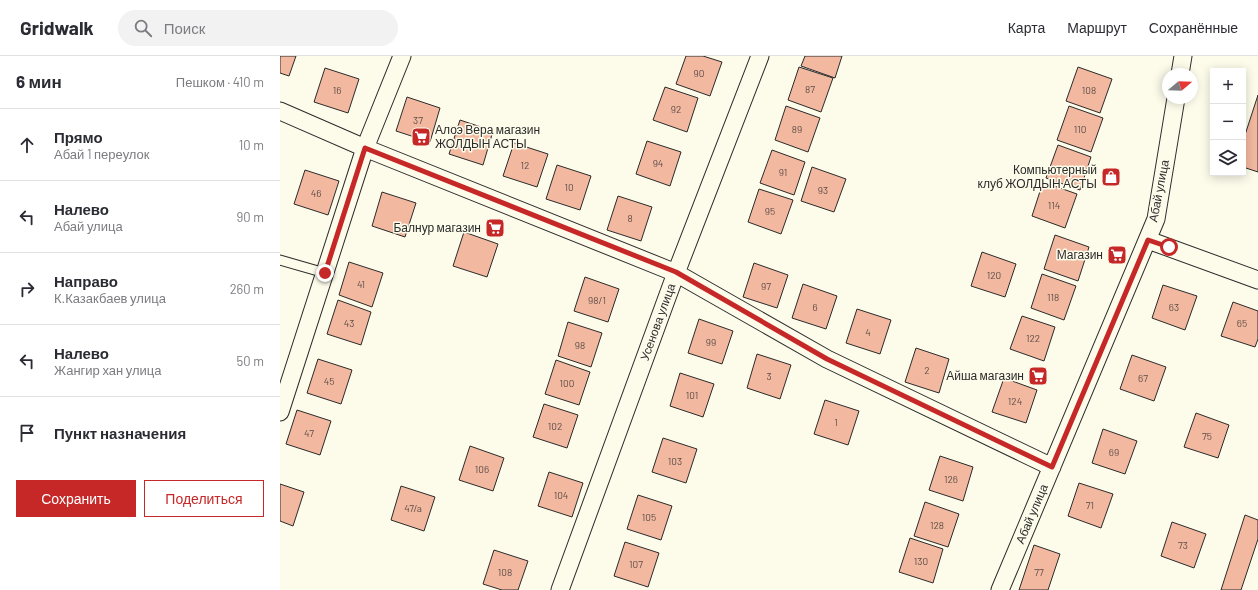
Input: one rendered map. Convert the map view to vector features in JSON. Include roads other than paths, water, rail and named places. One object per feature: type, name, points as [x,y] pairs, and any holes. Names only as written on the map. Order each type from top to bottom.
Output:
[{"type":"street","points":[[280,412],[365,148],[402,56]]},
{"type":"street","name":"Усенова улица","points":[[560,590],[676,272],[760,56]]},
{"type":"street","points":[[1181,68],[1183,56]]},
{"type":"street","name":"Абай улица","points":[[1000,590],[1156,219],[1175,104]]},
{"type":"street","points":[[280,111],[365,148],[676,272],[827,359],[1052,467]]},
{"type":"street","points":[[1148,240],[1258,280]]},
{"type":"lane","points":[[280,260],[325,273]]},
{"type":"place","name":"Алоэ Вера магазин ЖОЛДЫН АСТЫ","points":[[421,137]]},
{"type":"place","name":"Компьютерный клуб ЖОЛДЫН АСТЫ","points":[[1111,177]]},
{"type":"place","name":"Балнур магазин","points":[[495,228]]},
{"type":"place","name":"Магазин","points":[[1117,255]]},
{"type":"place","name":"Айша магазин","points":[[1038,376]]}]
